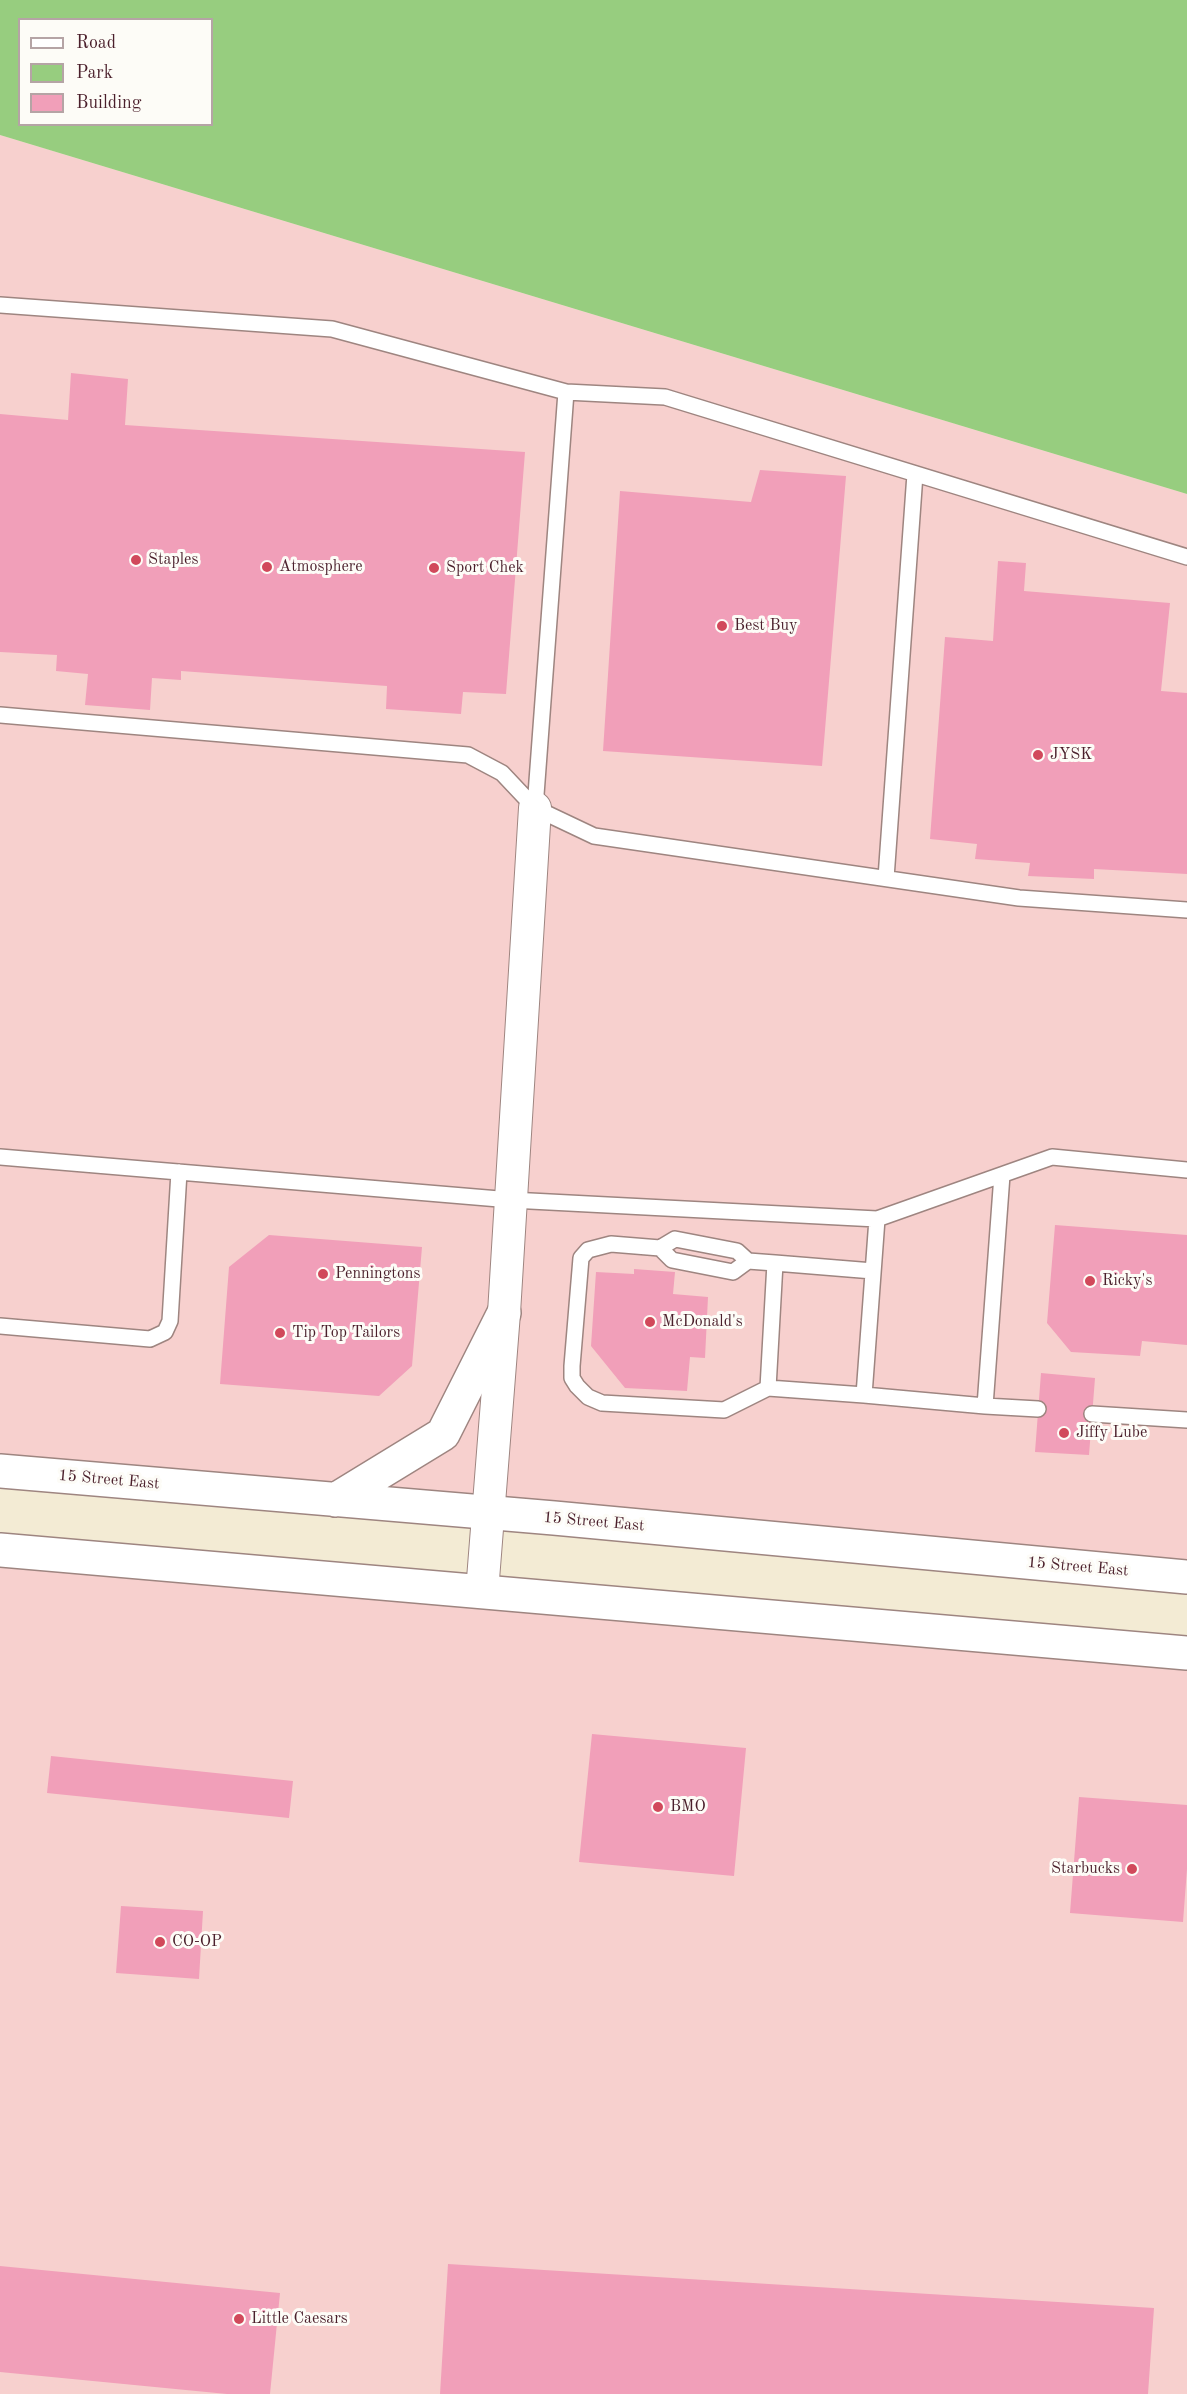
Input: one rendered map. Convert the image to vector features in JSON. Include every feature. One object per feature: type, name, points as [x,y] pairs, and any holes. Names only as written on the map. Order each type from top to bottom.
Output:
[{"type":"main road","points":[[335,1500],[443,1434],[504,1313]]},
{"type":"main road","name":"15 Street East","points":[[0,1471],[488,1512],[1187,1577]]},
{"type":"main road","points":[[0,1550],[1187,1653]]},
{"type":"street","points":[[482,1592],[504,1313],[535,807]]},
{"type":"lane","points":[[0,306],[332,329],[566,392],[665,396],[1187,558]]},
{"type":"lane","points":[[535,807],[566,392]]},
{"type":"lane","points":[[886,878],[915,474]]},
{"type":"lane","points":[[0,715],[468,755],[502,773],[535,807],[594,836],[1019,898],[1187,910]]},
{"type":"lane","points":[[0,1157],[511,1200],[877,1219],[1052,1157],[1187,1170]]},
{"type":"lane","points":[[0,1326],[150,1339],[165,1332],[170,1321],[179,1172]]},
{"type":"lane","points":[[984,1406],[1002,1175]]},
{"type":"lane","points":[[864,1395],[877,1219]]},
{"type":"lane","points":[[873,1271],[748,1261],[737,1251],[675,1239],[660,1248],[597,1245],[581,1258],[572,1378],[588,1397],[602,1403],[724,1410],[768,1388],[1038,1409]]},
{"type":"lane","points":[[660,1248],[672,1260],[733,1272],[748,1261]]},
{"type":"lane","points":[[768,1388],[775,1263]]},
{"type":"lane","points":[[1092,1414],[1187,1420]]},
{"type":"shaded area","points":[[0,135],[1187,494],[1187,1577],[0,1471]]},
{"type":"shaded area","points":[[0,1550],[482,1592],[1187,1670],[1187,2394],[0,2394]]},
{"type":"green space","points":[[0,0],[1187,0],[1187,494],[0,135]]},
{"type":"building","points":[[71,373],[128,379],[125,425],[525,452],[506,694],[463,692],[461,714],[386,709],[387,686],[181,671],[181,680],[152,678],[150,710],[85,705],[88,674],[56,671],[57,655],[0,652],[0,414],[68,420]]},
{"type":"building","name":"Best Buy","points":[[760,470],[846,476],[822,766],[603,751],[620,491],[751,502]]},
{"type":"building","points":[[998,561],[1026,563],[1024,591],[1170,603],[1161,691],[1187,693],[1187,874],[1094,869],[1094,879],[1028,876],[1030,863],[975,859],[977,844],[930,839],[945,637],[993,641]]},
{"type":"building","points":[[1055,1225],[1187,1235],[1187,1345],[1142,1341],[1140,1356],[1071,1352],[1047,1323]]},
{"type":"building","points":[[269,1235],[422,1247],[412,1366],[379,1396],[220,1384],[229,1267]]},
{"type":"building","name":"McDonald's","points":[[634,1269],[675,1272],[673,1294],[708,1297],[705,1358],[690,1357],[687,1391],[625,1388],[591,1346],[596,1272],[634,1274]]},
{"type":"building","name":"Jiffy Lube","points":[[1041,1373],[1095,1378],[1089,1455],[1035,1452]]},
{"type":"building","points":[[592,1734],[746,1748],[734,1876],[579,1862]]},
{"type":"building","points":[[51,1756],[293,1781],[289,1818],[47,1793]]},
{"type":"building","points":[[1079,1797],[1187,1805],[1187,1869],[1183,1922],[1070,1913]]},
{"type":"building","name":"CO-OP","points":[[121,1906],[203,1911],[199,1979],[116,1973]]},
{"type":"building","points":[[448,2264],[1154,2308],[1148,2394],[440,2394]]},
{"type":"building","points":[[0,2266],[280,2293],[270,2394],[227,2394],[0,2372]]},
{"type":"place","name":"Staples","points":[[136,560]]},
{"type":"place","name":"Atmosphere","points":[[267,567]]},
{"type":"place","name":"Sport Chek","points":[[434,568]]},
{"type":"place","name":"Best Buy","points":[[722,626]]},
{"type":"place","name":"JYSK","points":[[1038,755]]},
{"type":"place","name":"Penningtons","points":[[323,1274]]},
{"type":"place","name":"Ricky's","points":[[1090,1281]]},
{"type":"place","name":"McDonald's","points":[[650,1322]]},
{"type":"place","name":"Tip Top Tailors","points":[[280,1333]]},
{"type":"place","name":"Jiffy Lube","points":[[1064,1433]]},
{"type":"place","name":"BMO","points":[[658,1807]]},
{"type":"place","name":"Starbucks","points":[[1132,1869]]},
{"type":"place","name":"CO-OP","points":[[160,1942]]},
{"type":"place","name":"Little Caesars","points":[[239,2319]]}]
